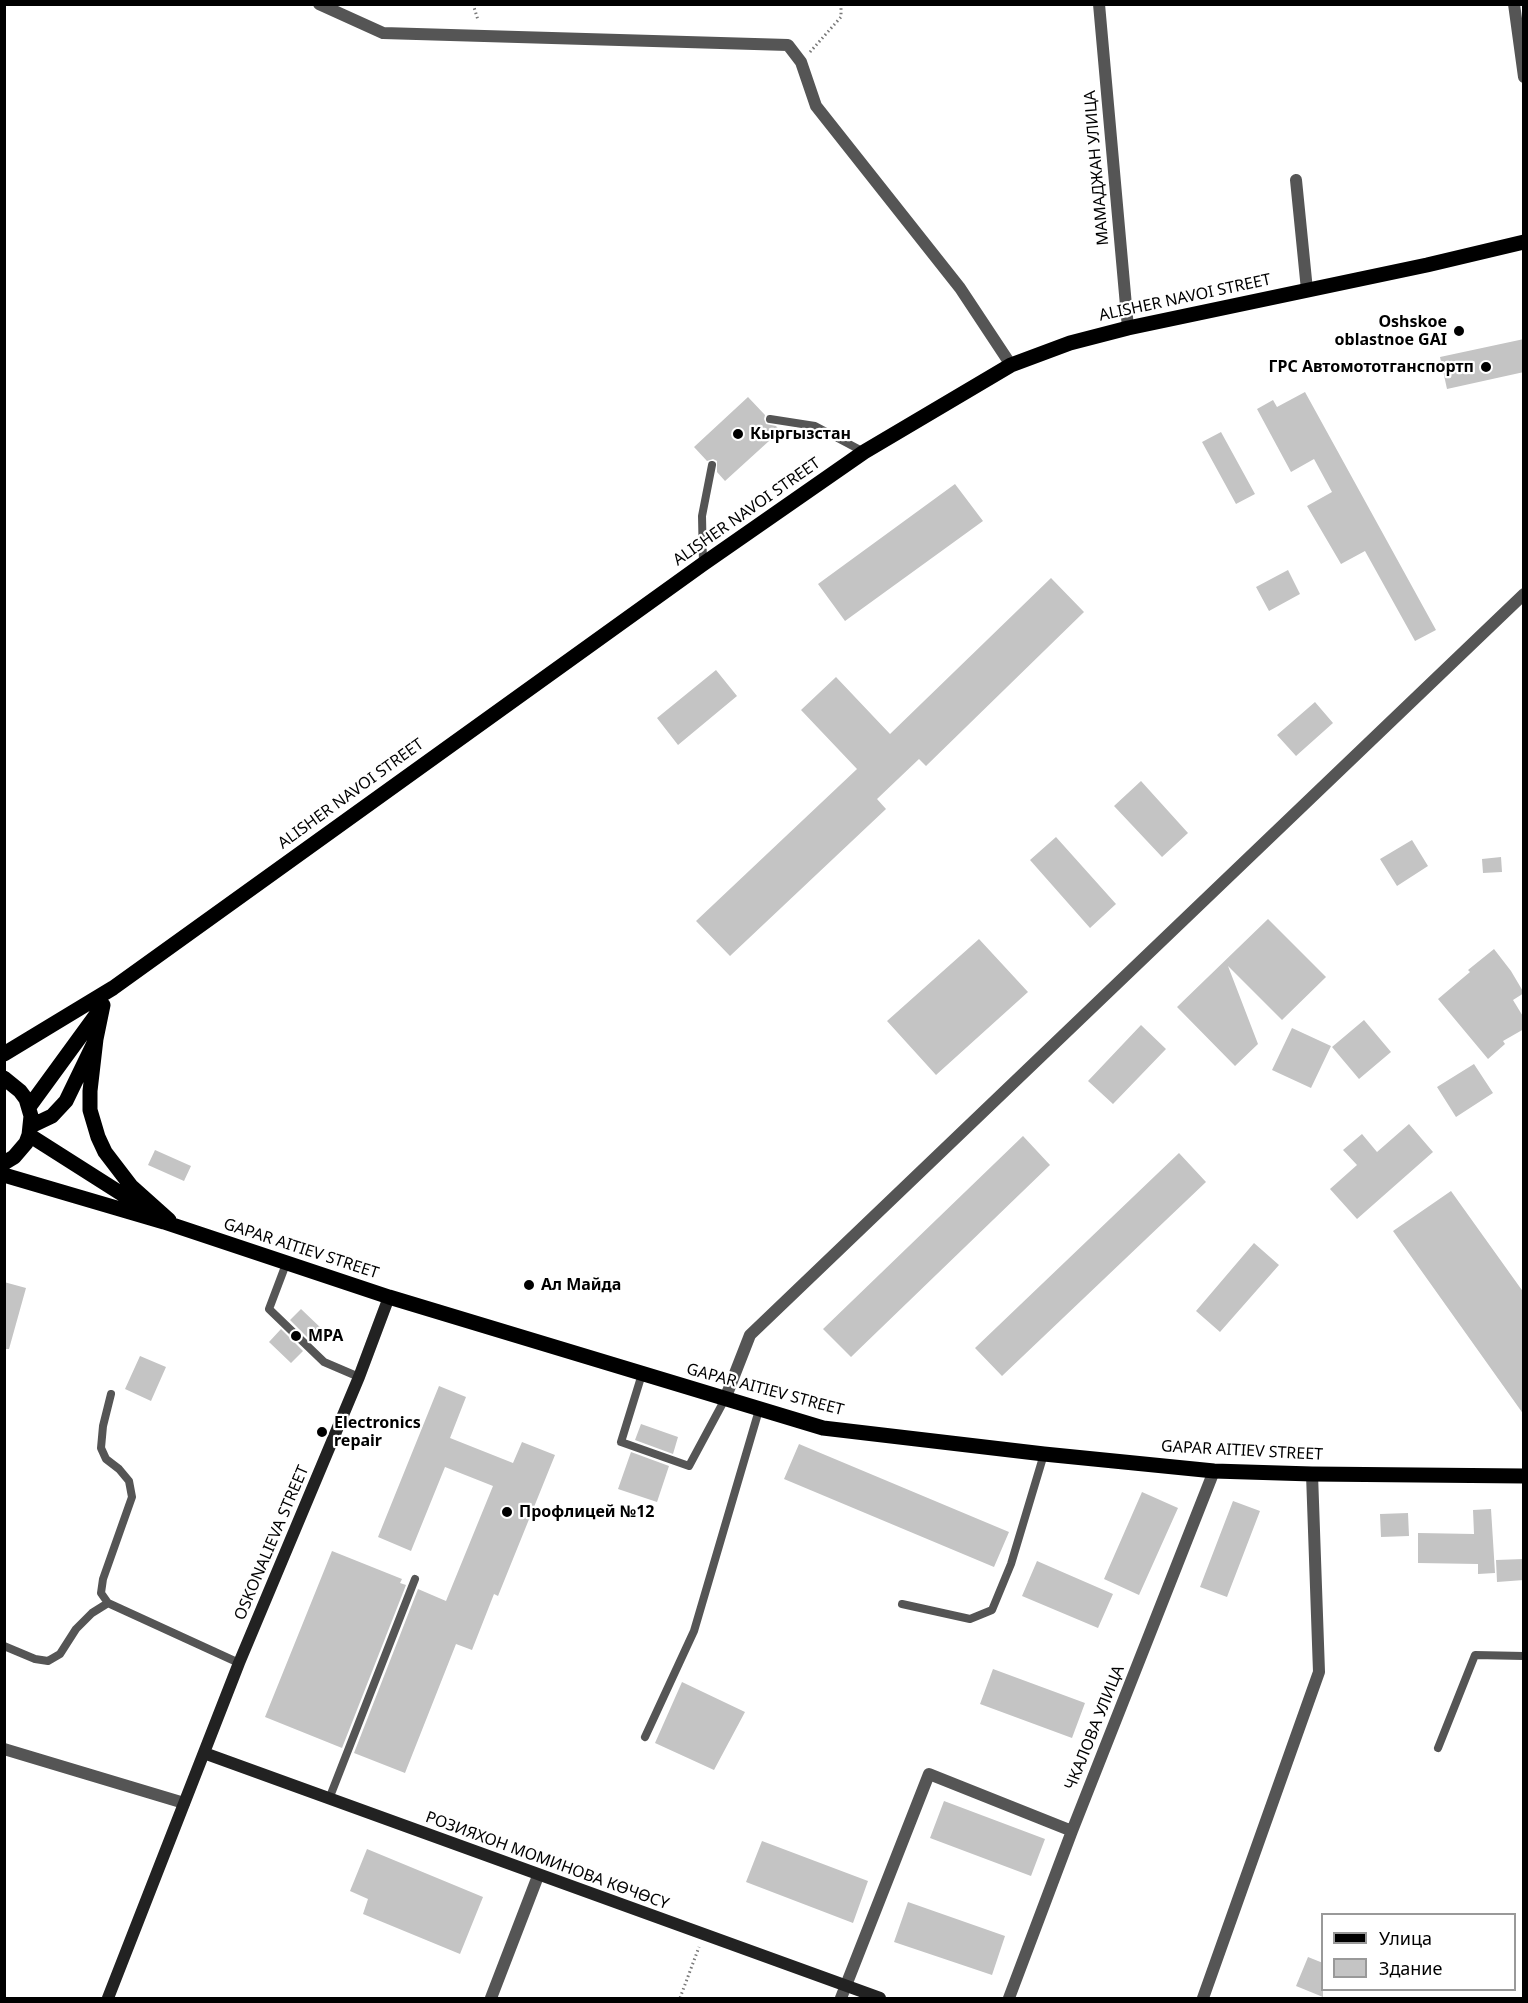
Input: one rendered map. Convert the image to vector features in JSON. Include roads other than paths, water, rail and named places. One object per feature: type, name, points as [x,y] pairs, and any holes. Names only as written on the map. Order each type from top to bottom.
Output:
[{"type":"main road","name":"ALISHER NAVOI STREET","points":[[4,1054],[113,988],[703,564],[864,452],[1011,365],[1070,343],[1128,328],[1427,266],[1524,242]]},
{"type":"main road","name":"ALISHER NAVOI STREET","points":[[29,1107],[113,988]]},
{"type":"main road","points":[[103,1005],[96,1039],[90,1091],[90,1110],[98,1137],[105,1152],[131,1186],[171,1224]]},
{"type":"main road","points":[[30,1130],[52,1116],[66,1101],[96,1039]]},
{"type":"main road","points":[[4,1078],[20,1091],[29,1107],[30,1130],[21,1151],[4,1164]]},
{"type":"main road","name":"GAPAR AITIEV STREET","points":[[30,1130],[171,1224]]},
{"type":"main road","name":"GAPAR AITIEV STREET","points":[[4,1175],[171,1224],[389,1297],[823,1428],[1214,1471],[1524,1476]]},
{"type":"street","points":[[319,4],[383,33],[788,45],[801,62],[816,106],[960,288],[1011,365]]},
{"type":"street","name":"МАМАДЖАН УЛИЦА","points":[[1099,4],[1128,328]]},
{"type":"street","points":[[1515,4],[1524,77]]},
{"type":"street","points":[[1296,180],[1307,290]]},
{"type":"street","points":[[725,1399],[750,1335],[1524,594]]},
{"type":"street","name":"OSKONALIEVA STREET","points":[[108,1998],[239,1663],[359,1377],[389,1297]]},
{"type":"street","name":"ЧКАЛОВА УЛИЦА","points":[[1009,1998],[1072,1831],[1214,1471]]},
{"type":"street","points":[[1203,1998],[1319,1672],[1312,1474]]},
{"type":"street","points":[[4,1749],[184,1803]]},
{"type":"street","name":"РОЗИЯХОН МОМИНОВА КӨЧӨСҮ","points":[[204,1753],[703,1935],[843,1993],[880,1998]]},
{"type":"street","points":[[843,1993],[929,1774],[1072,1831]]},
{"type":"street","points":[[491,1998],[538,1876]]},
{"type":"lane","points":[[770,419],[815,426],[864,452]]},
{"type":"lane","points":[[703,564],[702,516],[712,465]]},
{"type":"lane","points":[[286,1264],[269,1309],[324,1362],[359,1377]]},
{"type":"lane","points":[[642,1374],[621,1442],[689,1466],[725,1399]]},
{"type":"lane","points":[[111,1394],[103,1426],[101,1448],[106,1459],[119,1468],[129,1481],[132,1497],[102,1579],[101,1593],[108,1603],[239,1663]]},
{"type":"lane","points":[[645,1737],[694,1631],[759,1410]]},
{"type":"lane","points":[[902,1604],[970,1619],[992,1610],[1011,1563],[1044,1454]]},
{"type":"lane","points":[[328,1799],[415,1579]]},
{"type":"lane","points":[[4,1646],[35,1659],[48,1661],[60,1654],[76,1629],[92,1613],[108,1603]]},
{"type":"lane","points":[[1438,1748],[1475,1654],[1524,1656]]},
{"type":"place","name":"Oshskoe oblastnoe GAI","points":[[1459,331]]},
{"type":"place","name":"ГРС Автомототганспортп","points":[[1486,367]]},
{"type":"place","name":"Кыргызстан","points":[[738,434]]},
{"type":"place","name":"Ал Майда","points":[[529,1285]]},
{"type":"place","name":"MPA","points":[[296,1336]]},
{"type":"place","name":"Electronics repair","points":[[322,1432]]},
{"type":"place","name":"Профлицей №12","points":[[507,1512]]}]
